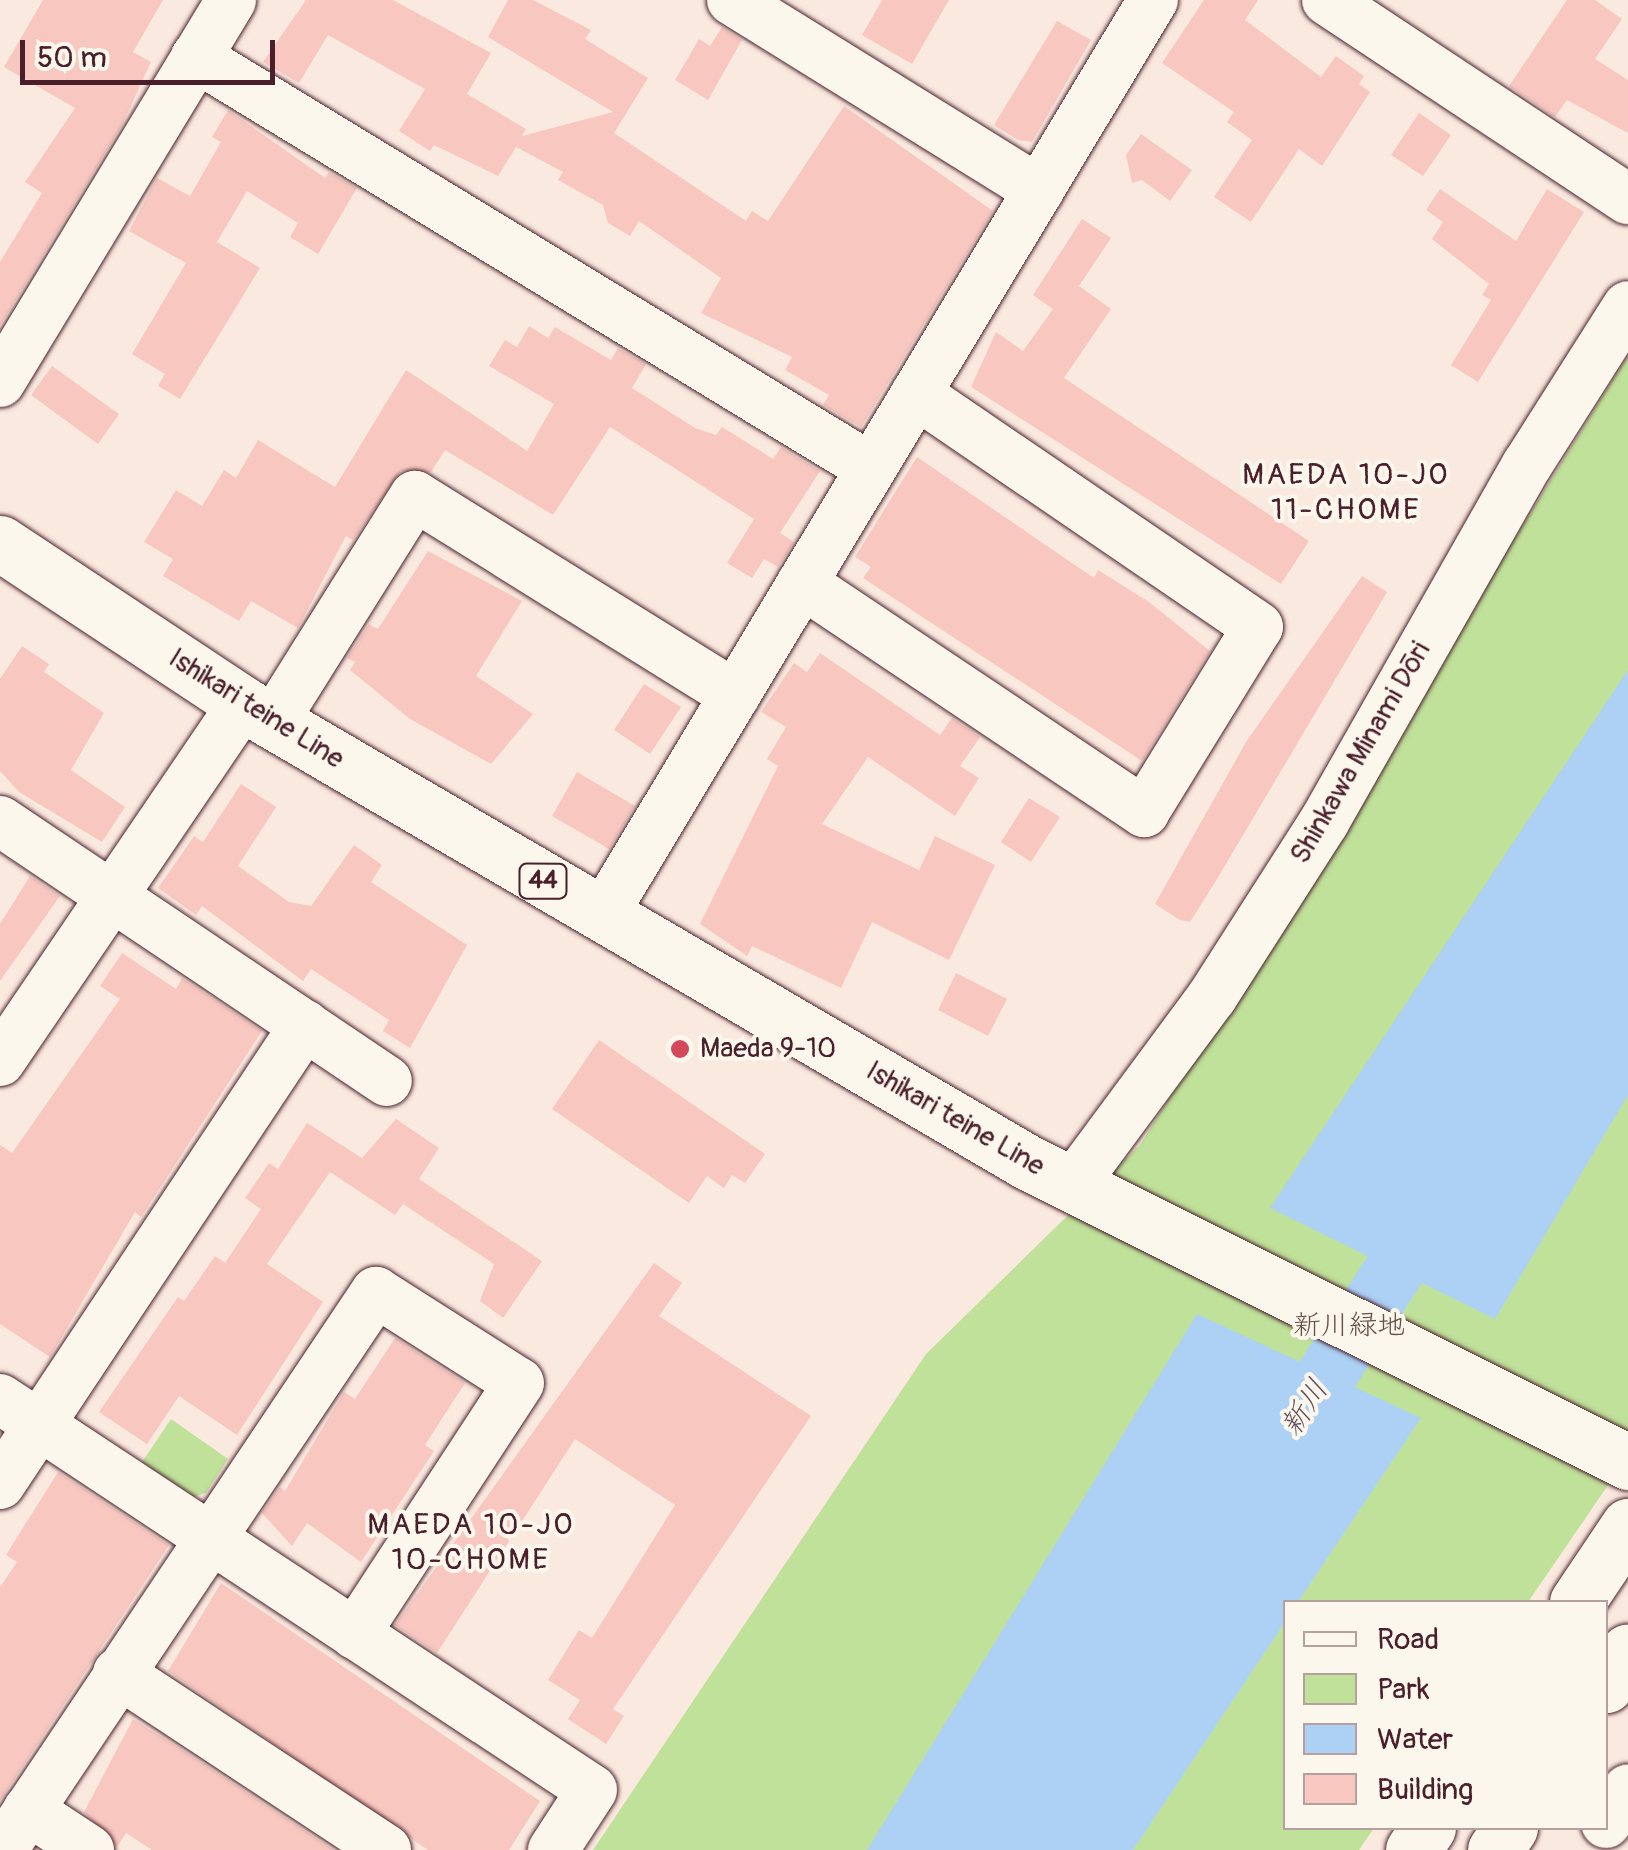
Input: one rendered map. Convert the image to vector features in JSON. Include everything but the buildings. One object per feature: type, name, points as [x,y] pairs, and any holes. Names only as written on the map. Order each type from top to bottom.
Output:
[{"type":"main road","name":"Ishikari teine Line","points":[[0,543],[258,713],[602,916],[1085,1192],[1606,1451]]},
{"type":"main road","points":[[1578,1600],[1628,1526]]},
{"type":"main road","points":[[1608,1682],[1628,1651]]},
{"type":"street","points":[[0,382],[230,0]]},
{"type":"street","points":[[732,0],[1039,190]]},
{"type":"street","points":[[602,916],[1153,0]]},
{"type":"street","points":[[1326,0],[1628,199]]},
{"type":"street","points":[[196,57],[871,468]]},
{"type":"street","name":"Shinkawa Minami Dōri","points":[[1085,1192],[1324,822],[1527,466],[1628,306]]},
{"type":"street","points":[[802,583],[1144,812],[1258,628],[916,394]]},
{"type":"street","points":[[0,1061],[109,896],[258,713],[415,496],[735,696]]},
{"type":"street","points":[[0,821],[387,1081]]},
{"type":"street","points":[[0,1484],[20,1412],[306,1025]]},
{"type":"street","points":[[90,1850],[15,1830],[208,1536],[376,1292],[518,1383],[355,1634]]},
{"type":"street","points":[[20,1412],[592,1790],[553,1850]]},
{"type":"street","points":[[118,1673],[386,1850]]},
{"type":"street","points":[[1608,1819],[1628,1789]]},
{"type":"green space","name":"新川緑地","points":[[1628,355],[1628,1456],[1529,1600],[1283,1600],[1283,1830],[1373,1830],[1359,1850],[593,1850],[926,1354],[1140,1145]]},
{"type":"green space","points":[[171,1419],[228,1459],[206,1493],[192,1497],[142,1462]]},
{"type":"water","points":[[1628,670],[1628,1095],[1495,1319],[1270,1208]]},
{"type":"water","points":[[1197,1314],[1421,1418],[1299,1600],[1283,1600],[1283,1625],[1133,1850],[867,1850]]},
{"type":"waterway","name":"新川","points":[[1283,1443],[1439,1201]]},
{"type":"place","name":"Maeda 9-10","points":[[680,1049]]},
{"type":"district","name":"MAEDA 10-JO 11-CHOME","points":[[1346,492]]},
{"type":"district","name":"MAEDA 10-JO 10-CHOME","points":[[471,1542]]}]
